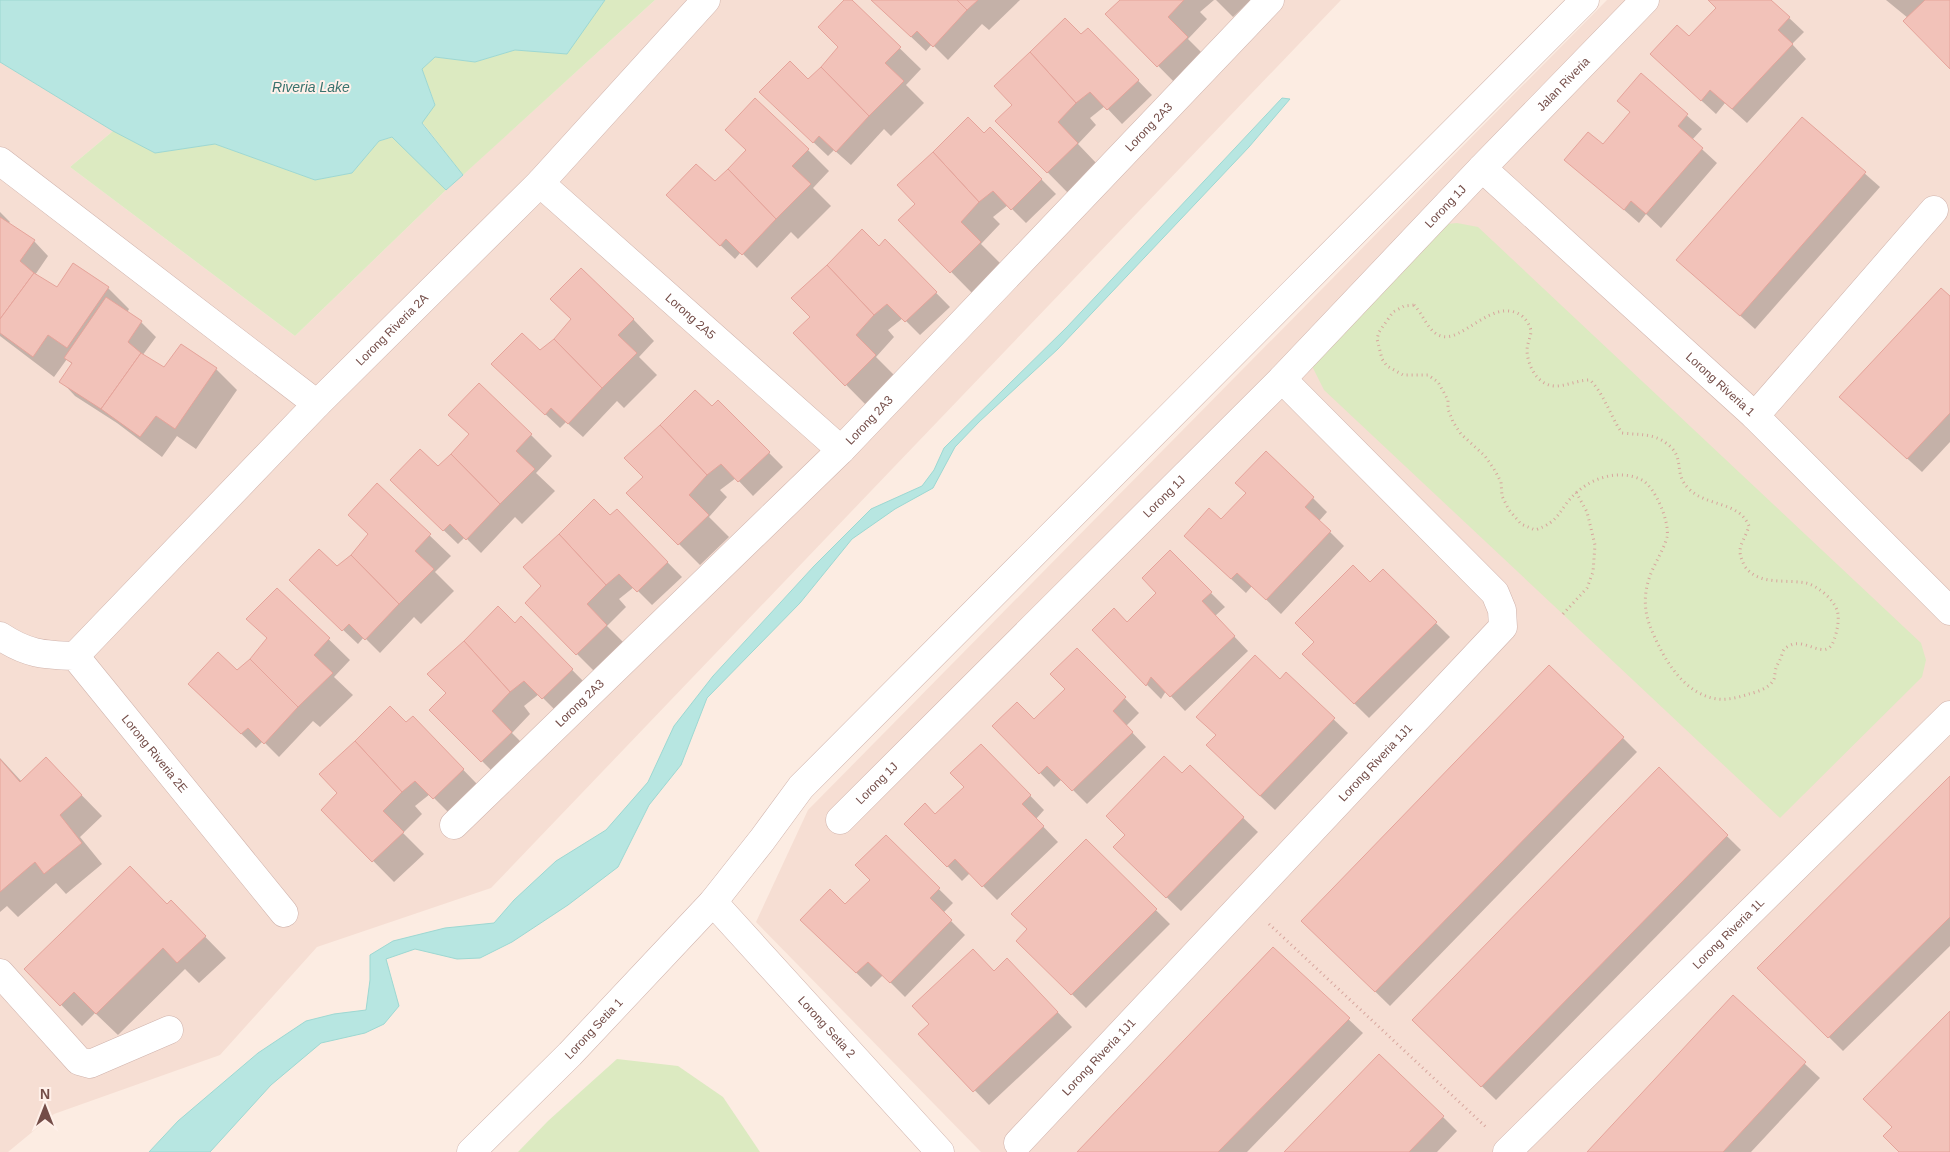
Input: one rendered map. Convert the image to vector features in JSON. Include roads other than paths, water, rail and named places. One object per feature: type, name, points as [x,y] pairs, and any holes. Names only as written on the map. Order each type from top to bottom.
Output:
[{"type":"street","name":"Lorong Riveria 2A","points":[[75,656],[317,404],[540,183],[706,0]]},
{"type":"street","name":"Lorong 2A3","points":[[454,825],[841,450],[1270,0]]},
{"type":"street","name":"Lorong Setia 1","points":[[471,1152],[570,1054],[713,902],[801,786],[1585,0]]},
{"type":"street","name":"Jalan Riveria","points":[[1482,168],[1645,0]]},
{"type":"street","points":[[0,161],[317,404]]},
{"type":"street","name":"Lorong 1J","points":[[840,820],[1282,379],[1482,168]]},
{"type":"street","name":"Lorong Riveria 1","points":[[1482,168],[1755,416],[1950,611]]},
{"type":"street","name":"Lorong 2A5","points":[[540,183],[841,450]]},
{"type":"street","points":[[1755,416],[1934,210]]},
{"type":"street","name":"Lorong Riveria 1J1","points":[[1018,1143],[1503,628],[1502,610],[1495,593],[1282,379]]},
{"type":"street","points":[[0,636],[19,648],[45,655],[75,656]]},
{"type":"street","name":"Lorong Riveria 2E","points":[[75,656],[284,913]]},
{"type":"street","name":"Lorong Riveria 1L","points":[[1508,1151],[1950,715]]},
{"type":"street","name":"Lorong Setia 2","points":[[713,902],[940,1152]]},
{"type":"street","points":[[0,973],[79,1061],[90,1064],[169,1030]]},
{"type":"water","name":"Riveria Lake","points":[[0,0],[605,0],[567,54],[515,50],[475,62],[435,57],[422,69],[435,105],[422,123],[463,175],[446,190],[392,137],[379,141],[352,173],[315,180],[215,144],[155,153],[113,131],[0,62]]},
{"type":"water","points":[[1282,98],[1290,99],[1249,147],[1058,349],[979,422],[955,447],[933,488],[895,509],[852,539],[800,603],[707,698],[681,765],[649,805],[618,867],[568,905],[512,942],[480,958],[457,959],[415,949],[386,959],[399,1006],[384,1024],[365,1033],[321,1043],[271,1085],[210,1152],[149,1152],[178,1121],[258,1053],[306,1021],[334,1014],[366,1010],[370,980],[370,955],[393,941],[445,928],[494,923],[514,900],[556,861],[606,830],[648,782],[674,726],[713,676],[814,566],[871,509],[922,486],[934,470],[944,448],[1067,327]]}]
